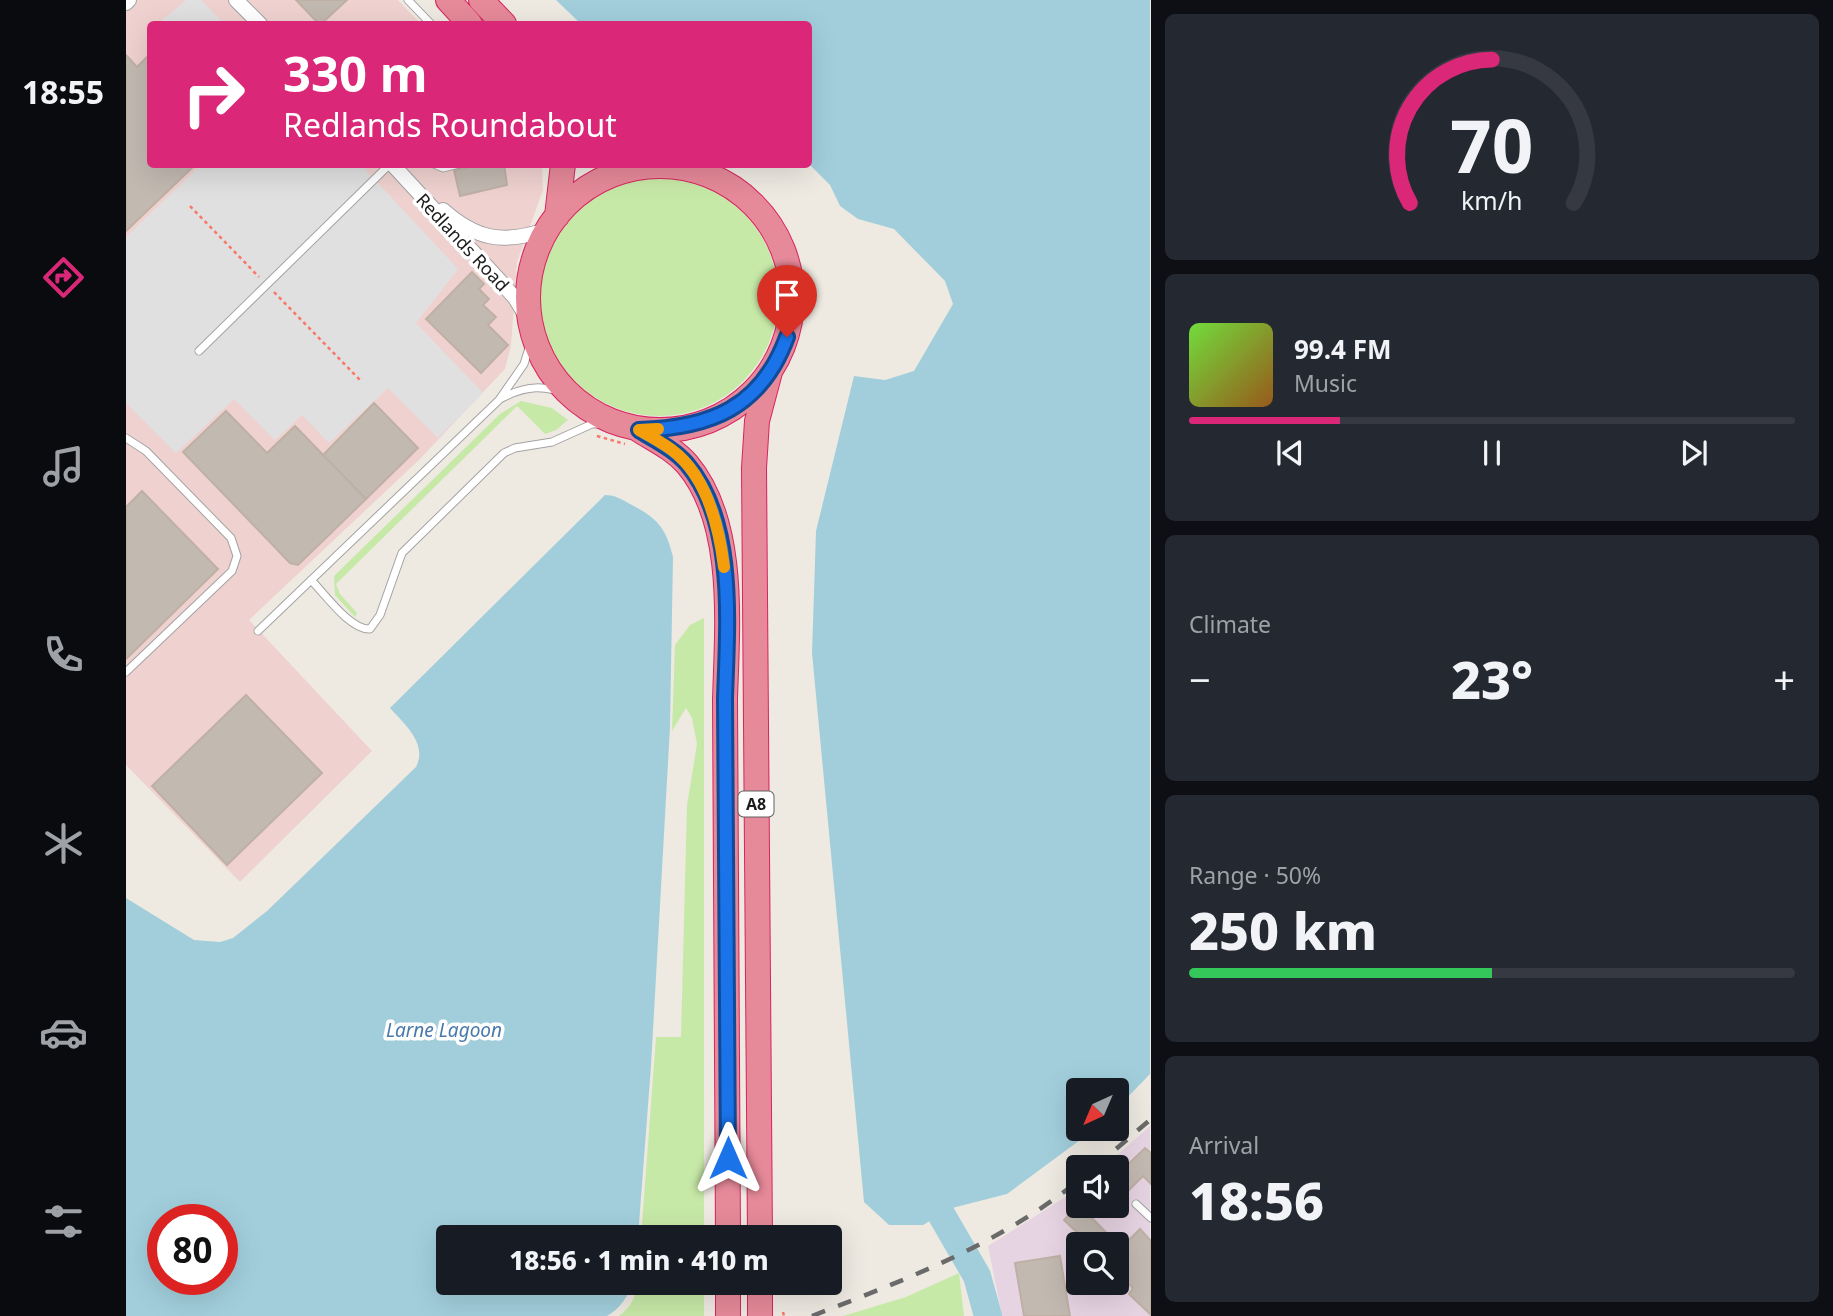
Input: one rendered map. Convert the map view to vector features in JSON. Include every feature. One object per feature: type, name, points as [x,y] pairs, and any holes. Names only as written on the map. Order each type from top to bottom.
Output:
[{"type":"highway","points":[[448,0],[467,21]]},
{"type":"highway","points":[[481,0],[501,21]]},
{"type":"highway","name":"A8","points":[[562,168],[552,223],[533,264],[528,304],[531,329],[554,374],[571,395],[592,413],[628,433],[672,450],[686,463],[703,486],[714,518],[724,565],[727,626],[725,699],[728,1225]]},
{"type":"highway","name":"A8","points":[[552,223],[592,184],[645,168]]},
{"type":"highway","name":"A8","points":[[628,433],[685,427],[722,414],[756,389],[770,372],[787,337],[793,296],[789,266],[778,237],[762,215],[727,186],[694,171],[671,168]]},
{"type":"highway","name":"A8","points":[[760,1225],[754,468],[757,421],[770,372]]},
{"type":"highway","points":[[728,1295],[728,1316]]},
{"type":"highway","points":[[765,1295],[772,1313]]},
{"type":"street","points":[[236,0],[257,21]]},
{"type":"street","name":"Redlands Road","points":[[395,168],[448,215],[487,237],[516,239],[552,223]]},
{"type":"street","name":"Redlands Road","points":[[395,168],[500,281],[514,298],[531,329]]},
{"type":"lane","points":[[408,0],[428,21]]},
{"type":"lane","points":[[199,351],[387,168]]},
{"type":"lane","points":[[258,631],[499,400],[524,363],[531,329]]},
{"type":"lane","points":[[499,400],[515,391],[533,386],[551,388],[571,395]]},
{"type":"lane","points":[[311,580],[353,624],[370,629],[380,615],[402,554],[501,455],[515,448],[552,442],[592,424],[628,433]]},
{"type":"lane","points":[[126,438],[146,451],[231,538],[237,556],[232,571],[126,672]]},
{"type":"lane","points":[[1136,1204],[1150,1218]]},
{"type":"path","points":[[191,206],[362,382]]},
{"type":"path","points":[[577,430],[628,433]]},
{"type":"shaded area","points":[[126,0],[398,0],[418,21],[147,21],[147,168],[542,168],[543,190],[517,262],[511,346],[505,369],[420,459],[249,620],[372,751],[240,882],[126,765]]},
{"type":"shaded area","points":[[186,0],[201,0],[221,21],[162,21]]},
{"type":"shaded area","points":[[198,168],[364,168],[458,269],[416,323],[483,393],[438,438],[388,388],[329,443],[302,415],[275,440],[234,399],[176,453],[126,403],[126,237]]},
{"type":"shaded area","points":[[1150,1126],[1150,1316],[1002,1316],[988,1246],[1066,1197],[1066,1218],[1129,1218],[1129,1155],[1117,1155]]},
{"type":"green space","points":[[659,178],[704,187],[725,198],[743,213],[758,231],[769,252],[778,297],[769,342],[758,363],[743,381],[725,396],[704,407],[659,416],[614,407],[593,396],[575,381],[560,363],[549,342],[540,297],[549,252],[560,231],[575,213],[593,198],[614,187]]},
{"type":"green space","points":[[521,401],[552,408],[568,420],[556,430],[545,434],[517,406],[336,584],[340,594],[357,613],[355,617],[335,595],[334,576],[500,414]]},
{"type":"green space","points":[[704,618],[704,1225],[642,1225],[656,1037],[681,1037],[687,805],[697,744],[692,718],[686,708],[672,731],[675,645],[690,625]]},
{"type":"green space","points":[[959,1273],[964,1316],[843,1316],[906,1297]]},
{"type":"green space","points":[[634,1295],[704,1295],[704,1316],[619,1316]]},
{"type":"water","points":[[556,0],[1150,0],[1150,1074],[1129,1096],[1129,1078],[1066,1078],[1066,1141],[1079,1141],[1007,1194],[952,1208],[923,1225],[889,1225],[864,1202],[812,653],[816,531],[854,376],[885,380],[914,371],[953,304],[945,281],[894,229],[858,219],[840,206],[830,185],[812,167],[812,21],[578,21]]},
{"type":"water","name":"Larne Lagoon","points":[[605,495],[619,498],[641,510],[660,525],[673,557],[670,727],[651,1066],[639,1225],[436,1225],[436,1295],[627,1295],[620,1306],[607,1316],[126,1316],[126,898],[194,940],[220,942],[233,938],[267,911],[416,767],[419,750],[408,727],[390,708]]},
{"type":"building","points":[[296,0],[347,0],[324,21],[316,21]]},
{"type":"building","points":[[126,55],[137,67],[147,57],[147,168],[192,168],[126,231]]},
{"type":"building","points":[[505,168],[507,185],[460,196],[454,170]]},
{"type":"building","points":[[472,272],[484,284],[479,289],[489,299],[483,305],[496,317],[488,325],[508,345],[481,373],[426,319]]},
{"type":"building","points":[[374,403],[418,448],[366,499],[323,455]]},
{"type":"building","points":[[226,411],[267,453],[295,426],[366,499],[298,565],[290,563],[183,452]]},
{"type":"building","points":[[142,491],[218,569],[126,659],[126,507]]},
{"type":"building","points":[[246,695],[322,773],[227,865],[152,786]]},
{"type":"building","points":[[1145,1148],[1151,1153],[1151,1184],[1143,1176],[1129,1190],[1129,1163]]},
{"type":"building","points":[[1092,1218],[1106,1232],[1076,1232],[1064,1220]]},
{"type":"building","points":[[1140,1229],[1151,1241],[1151,1315],[1129,1294],[1133,1288],[1129,1284],[1129,1240]]},
{"type":"building","points":[[1060,1256],[1070,1316],[1024,1316],[1015,1263]]},
{"type":"waterway","points":[[941,1214],[977,1276],[988,1316]]},
{"type":"railway","points":[[1109,1155],[1151,1119]]},
{"type":"railway","points":[[812,1316],[951,1259],[1017,1224],[1066,1190]]},
{"type":"slow traffic","points":[[658,429],[639,430],[672,450],[686,463],[703,486],[720,540],[724,567]]},
{"type":"route","points":[[728,1158],[725,699],[727,626],[724,565],[720,540],[703,486],[686,463],[672,450],[639,430],[685,427],[722,414],[756,389],[770,372],[787,337]]}]
